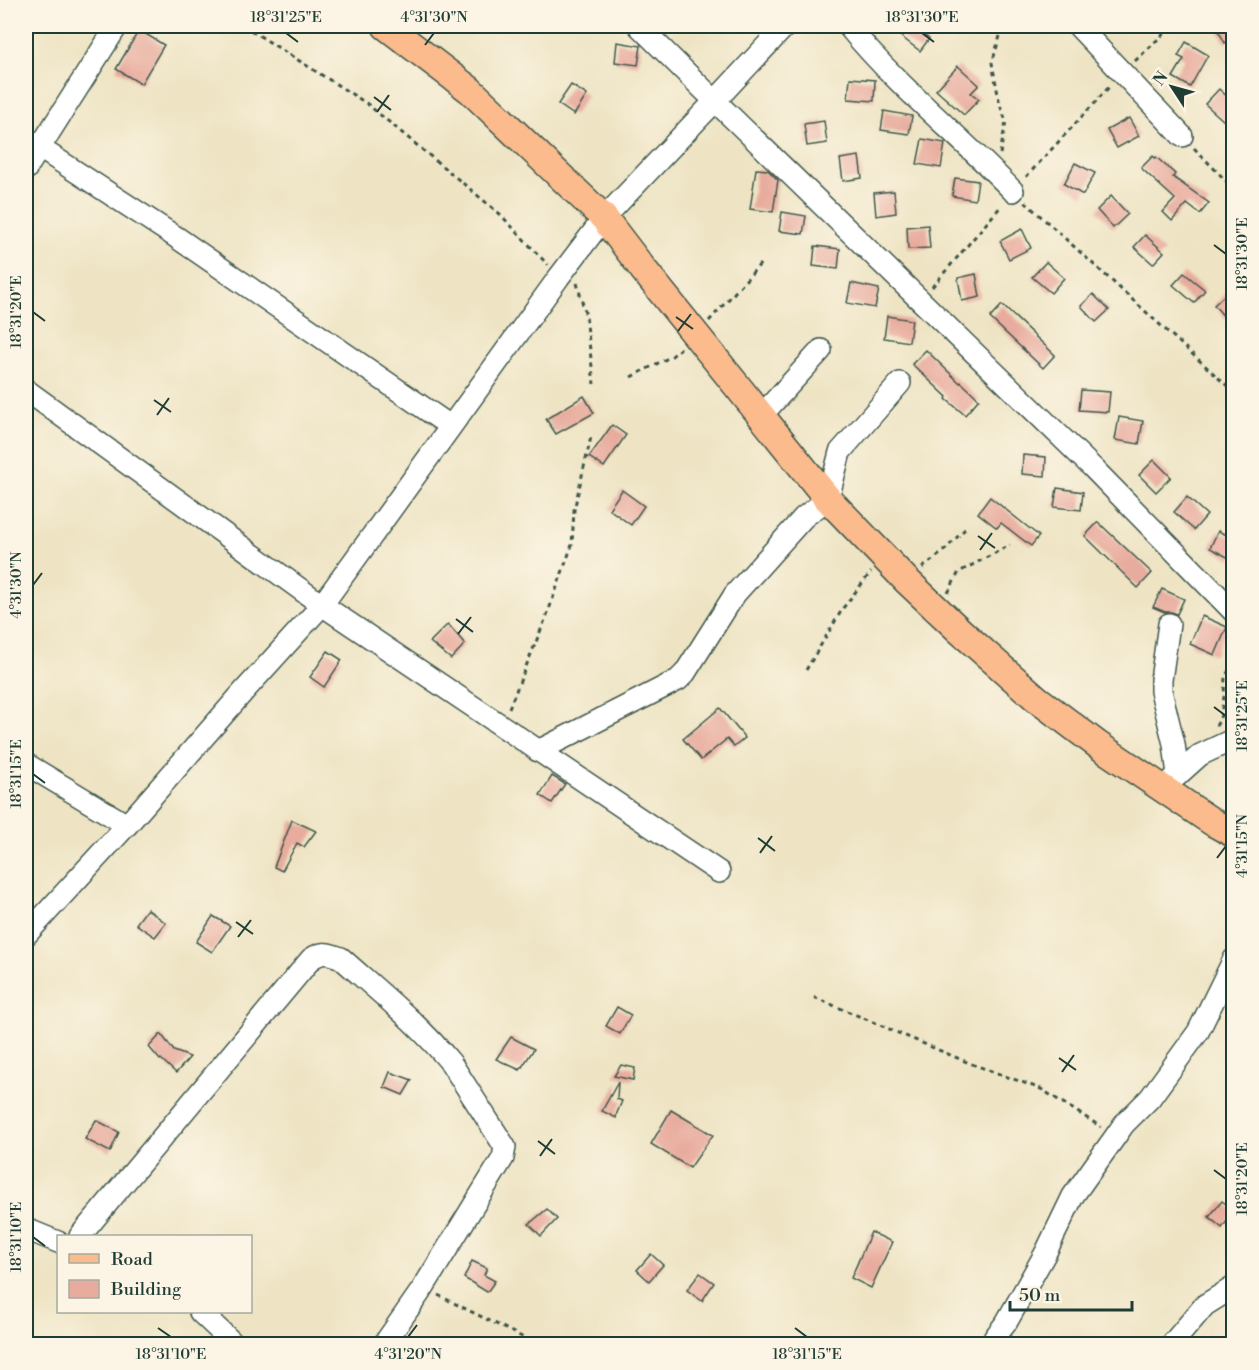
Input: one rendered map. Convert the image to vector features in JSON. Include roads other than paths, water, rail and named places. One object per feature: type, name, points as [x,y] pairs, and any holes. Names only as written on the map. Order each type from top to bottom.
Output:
[{"type":"main road","points":[[386,26],[470,90],[604,218],[828,500],[906,580],[1037,699],[1098,745],[1170,781],[1233,834]]},
{"type":"street","points":[[26,169],[32,143],[117,26]]},
{"type":"street","points":[[639,26],[1093,468],[1233,612]]},
{"type":"street","points":[[26,933],[127,825],[322,605],[450,426],[604,218],[785,26]]},
{"type":"street","points":[[848,26],[915,97],[1013,191]]},
{"type":"street","points":[[1078,26],[1182,136]]},
{"type":"street","points":[[32,143],[176,237],[450,426]]},
{"type":"street","points":[[761,416],[821,350]]},
{"type":"street","points":[[538,751],[678,680],[685,673],[735,594],[802,520],[828,500],[840,452],[900,383]]},
{"type":"street","points":[[26,390],[322,605],[719,872]]},
{"type":"street","points":[[1169,624],[1161,691],[1174,744],[1170,781]]},
{"type":"street","points":[[1170,781],[1204,752],[1233,739]]},
{"type":"street","points":[[26,764],[127,825]]},
{"type":"street","points":[[81,1235],[311,959],[318,954],[329,953],[341,958],[442,1052],[505,1147],[503,1158],[423,1288],[384,1344]]},
{"type":"street","points":[[992,1344],[1045,1254],[1073,1196],[1124,1124],[1150,1098],[1201,1028],[1233,959]]},
{"type":"street","points":[[26,1229],[57,1242]]},
{"type":"street","points":[[1172,1344],[1205,1305],[1233,1287]]},
{"type":"street","points":[[202,1313],[234,1344]]}]
